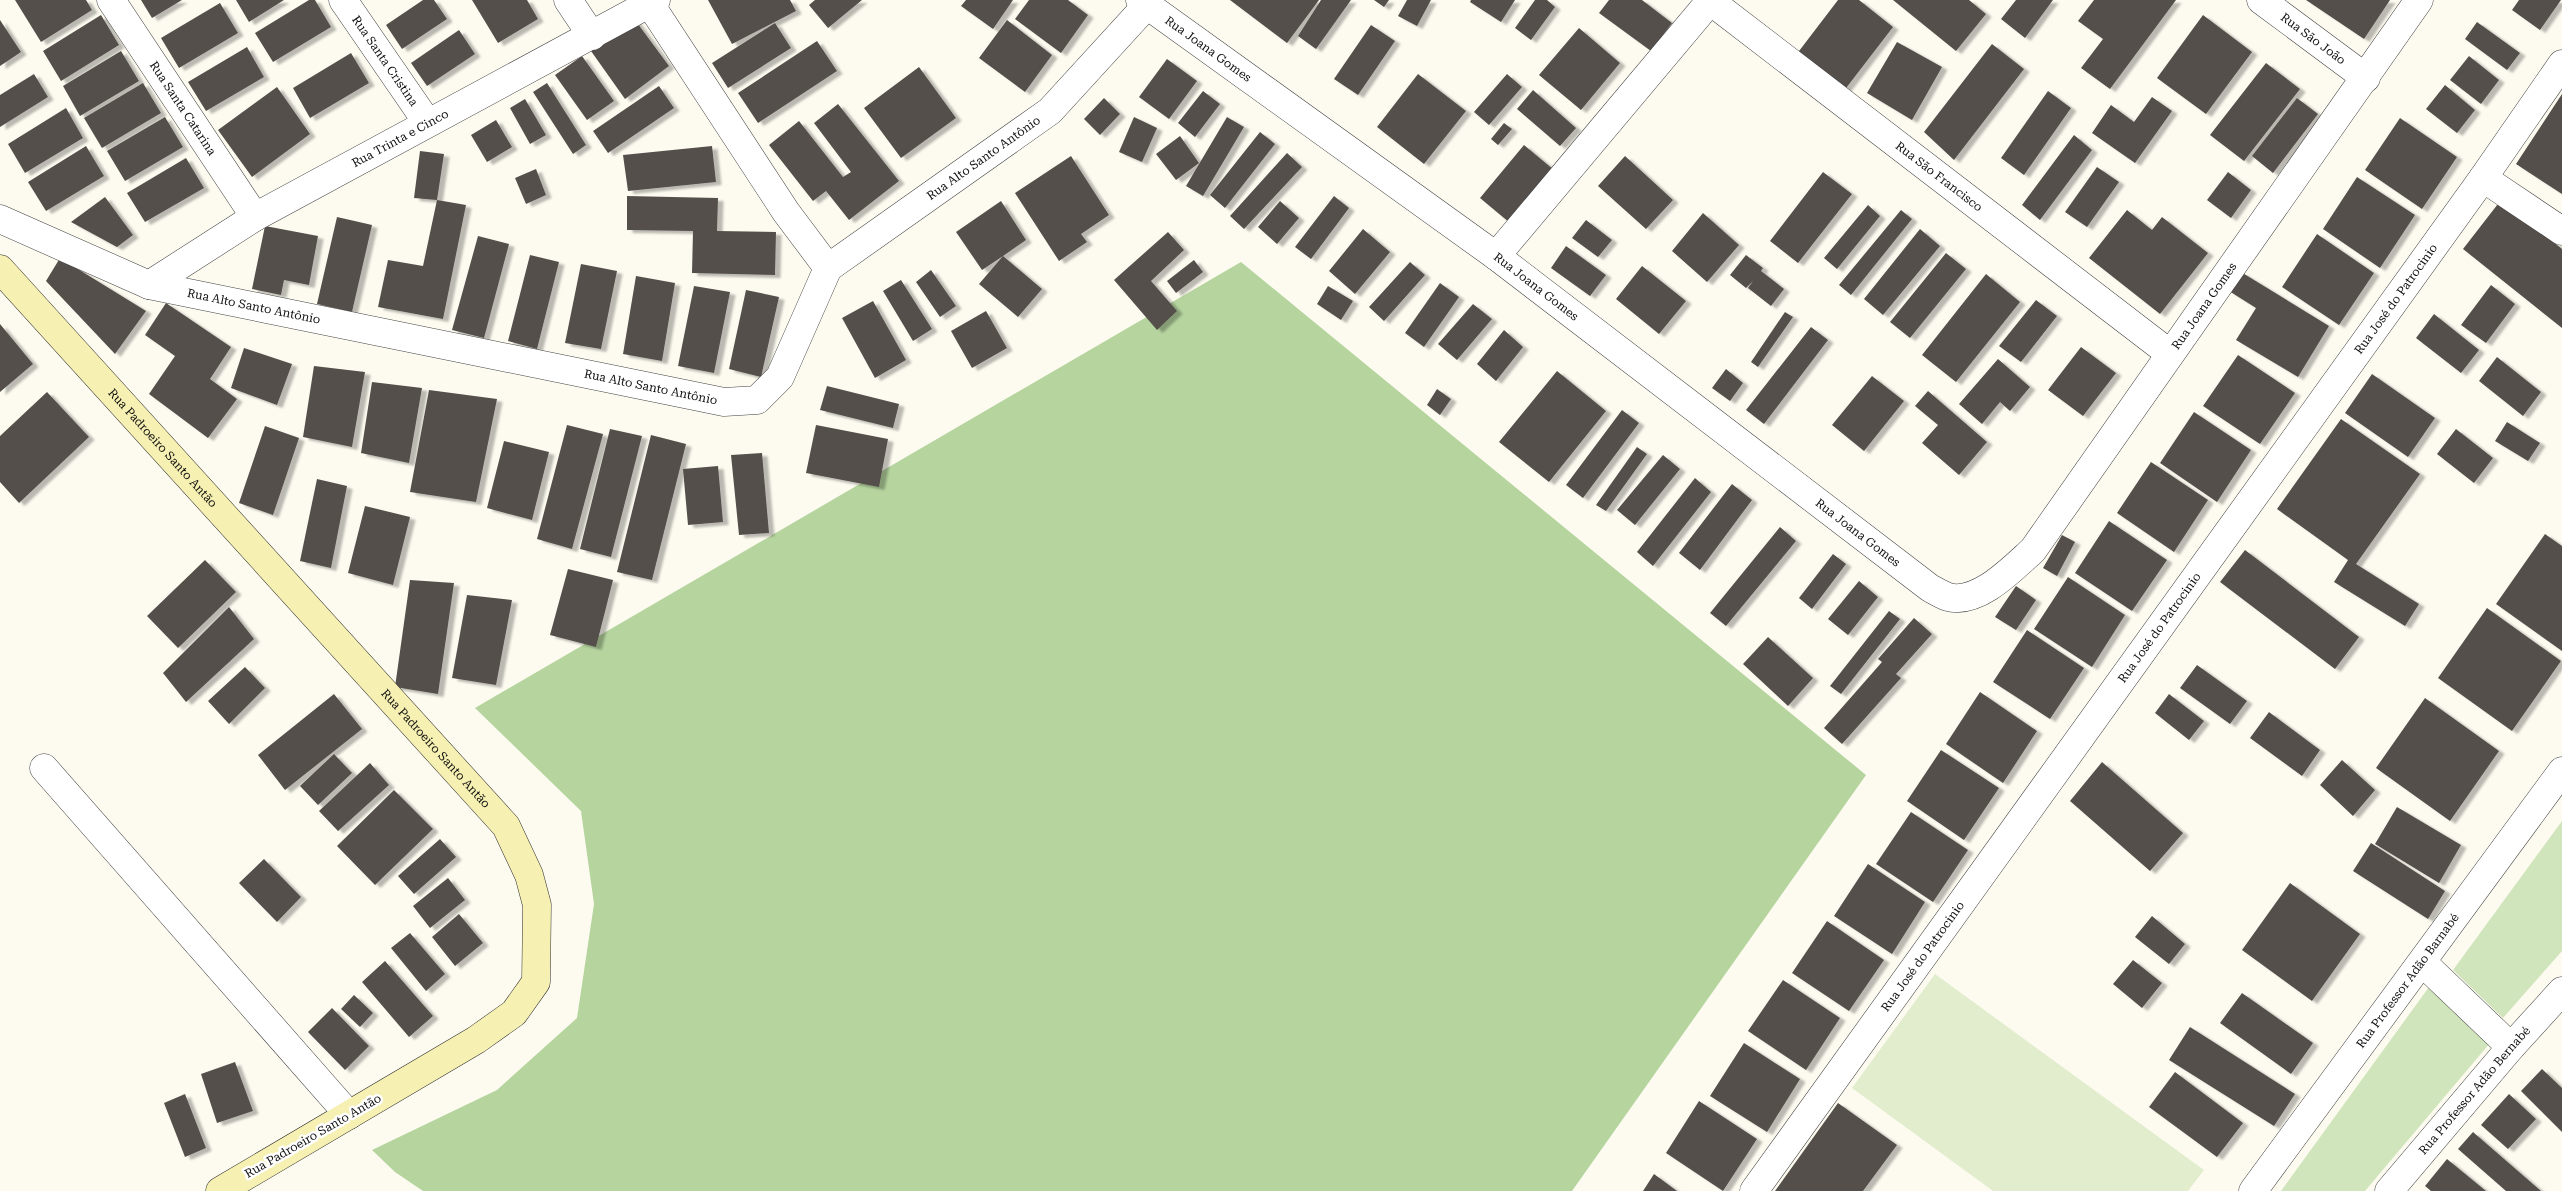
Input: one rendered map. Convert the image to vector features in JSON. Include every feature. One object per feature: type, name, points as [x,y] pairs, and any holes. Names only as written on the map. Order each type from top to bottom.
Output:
[{"type":"main road","name":"Rua Padroeiro Santo Antão","points":[[0,269],[506,826],[529,875],[537,905],[536,982],[514,1013],[476,1040],[220,1191]]},
{"type":"street","name":"Rua Santa Catarina","points":[[111,0],[255,218]]},
{"type":"street","name":"Rua Santa Cristina","points":[[343,0],[427,122]]},
{"type":"street","points":[[568,0],[592,36]]},
{"type":"street","points":[[1496,256],[1710,0]]},
{"type":"street","name":"Rua São Francisco","points":[[1710,0],[2169,353]]},
{"type":"street","name":"Rua São João","points":[[2261,0],[2366,78]]},
{"type":"street","name":"Rua Joana Gomes","points":[[1144,2],[1496,256],[1930,588],[1949,597],[1976,594],[2001,579],[2032,550],[2169,353],[2366,78],[2419,0]]},
{"type":"street","name":"Rua Trinta e Cinco","points":[[149,285],[255,218],[427,122],[653,2]]},
{"type":"street","points":[[653,2],[786,212],[828,268]]},
{"type":"street","name":"Rua Alto Santo Antônio","points":[[0,219],[149,285],[724,402],[756,400],[780,377],[828,268],[1050,110],[1144,2]]},
{"type":"street","name":"Rua José do Patrocinio","points":[[1754,1191],[2483,178],[2562,64]]},
{"type":"street","points":[[2483,178],[2562,231]]},
{"type":"street","points":[[44,768],[349,1115]]},
{"type":"street","name":"Rua Professor Adão Barnabé","points":[[2253,1191],[2423,963],[2562,770]]},
{"type":"street","points":[[2423,963],[2511,1047]]},
{"type":"street","name":"Rua Professor Adão Bernabé","points":[[2389,1191],[2511,1047],[2562,991]]},
{"type":"green space","points":[[1241,262],[1866,775],[1572,1191],[423,1191],[395,1172],[372,1150],[497,1090],[577,1018],[594,904],[581,811],[475,708]]},
{"type":"green space","points":[[2562,821],[2562,951],[2503,1018],[2453,970]]},
{"type":"green space","points":[[1935,974],[2204,1170],[2188,1191],[1993,1191],[1852,1088]]},
{"type":"green space","points":[[2429,987],[2490,1043],[2365,1191],[2281,1191]]},
{"type":"building","points":[[15,0],[86,0],[92,10],[41,42]]},
{"type":"building","points":[[141,0],[182,0],[152,18]]},
{"type":"building","points":[[236,0],[284,0],[249,22]]},
{"type":"building","points":[[309,0],[315,0],[331,27],[273,62],[255,33]]},
{"type":"building","points":[[423,0],[434,0],[447,19],[402,49],[386,25]]},
{"type":"building","points":[[472,0],[527,0],[538,19],[498,43]]},
{"type":"building","points":[[708,0],[790,0],[796,11],[732,44]]},
{"type":"building","points":[[815,0],[862,0],[828,28],[809,5]]},
{"type":"building","points":[[966,0],[1013,0],[993,29],[961,6]]},
{"type":"building","points":[[1029,0],[1068,0],[1088,15],[1061,53],[1015,19]]},
{"type":"building","points":[[1230,0],[1319,0],[1287,43]]},
{"type":"building","points":[[1321,0],[1351,0],[1316,49],[1298,36]]},
{"type":"building","points":[[1374,0],[1389,0],[1384,7]]},
{"type":"building","points":[[1407,0],[1431,0],[1417,26],[1398,16]]},
{"type":"building","points":[[1471,0],[1515,0],[1501,22],[1470,2]]},
{"type":"building","points":[[1535,0],[1547,0],[1555,7],[1531,40],[1515,28]]},
{"type":"building","points":[[1609,0],[1642,0],[1672,23],[1651,51],[1599,13]]},
{"type":"building","points":[[1838,0],[1859,0],[1893,27],[1843,92],[1796,55]]},
{"type":"building","points":[[1893,0],[1969,0],[1986,14],[1956,51]]},
{"type":"building","points":[[2016,0],[2053,0],[2025,38],[2001,19]]},
{"type":"building","points":[[2094,0],[2176,0],[2110,89],[2081,68],[2103,39],[2078,21]]},
{"type":"building","points":[[2306,0],[2390,0],[2364,39]]},
{"type":"building","points":[[2519,0],[2561,0],[2540,30],[2512,10]]},
{"type":"building","points":[[220,3],[238,33],[179,68],[161,38]]},
{"type":"building","points":[[101,15],[119,45],[61,81],[43,51]]},
{"type":"building","points":[[2203,15],[2252,52],[2206,114],[2157,78]]},
{"type":"building","points":[[0,20],[21,52],[0,66]]},
{"type":"building","points":[[635,20],[669,66],[625,99],[591,51]]},
{"type":"building","points":[[1007,20],[1052,55],[1025,92],[979,58]]},
{"type":"building","points":[[2477,22],[2520,53],[2507,70],[2465,39]]},
{"type":"building","points":[[775,23],[791,48],[728,88],[712,63]]},
{"type":"building","points":[[1371,25],[1395,41],[1358,95],[1334,79]]},
{"type":"building","points":[[1579,28],[1620,63],[1581,110],[1539,75]]},
{"type":"building","points":[[459,30],[475,54],[427,86],[411,63]]},
{"type":"building","points":[[817,41],[837,71],[758,123],[738,93]]},
{"type":"building","points":[[1897,42],[1942,67],[1912,120],[1867,93]]},
{"type":"building","points":[[1992,44],[2024,69],[1954,160],[1924,132]]},
{"type":"building","points":[[247,47],[264,77],[206,111],[188,82]]},
{"type":"building","points":[[121,51],[139,81],[80,116],[63,86]]},
{"type":"building","points":[[351,53],[369,83],[310,118],[293,88]]},
{"type":"building","points":[[582,56],[614,101],[587,120],[555,75]]},
{"type":"building","points":[[2469,56],[2499,80],[2481,104],[2450,80]]},
{"type":"building","points":[[1167,59],[1197,81],[1169,119],[1139,97]]},
{"type":"building","points":[[2266,63],[2300,89],[2244,161],[2210,135]]},
{"type":"building","points":[[919,67],[956,118],[901,158],[864,108]]},
{"type":"building","points":[[34,74],[48,97],[0,127],[0,95]]},
{"type":"building","points":[[1418,74],[1466,111],[1424,164],[1377,127]]},
{"type":"building","points":[[1507,74],[1522,87],[1489,125],[1474,112]]},
{"type":"building","points":[[143,83],[161,113],[102,148],[84,118]]},
{"type":"building","points":[[547,83],[586,145],[573,154],[533,92]]},
{"type":"building","points":[[2445,85],[2475,110],[2457,133],[2426,109]]},
{"type":"building","points":[[659,86],[674,108],[608,153],[593,131]]},
{"type":"building","points":[[277,87],[310,134],[252,177],[218,130]]},
{"type":"building","points":[[1533,90],[1576,128],[1560,146],[1517,109]]},
{"type":"building","points":[[1203,91],[1220,104],[1195,137],[1178,123]]},
{"type":"building","points":[[2048,91],[2071,108],[2024,175],[2001,158]]},
{"type":"building","points":[[2562,94],[2562,194],[2516,164]]},
{"type":"building","points":[[2152,97],[2172,111],[2135,163],[2092,133],[2111,105],[2134,122]]},
{"type":"building","points":[[1104,98],[1120,114],[1100,135],[1084,119]]},
{"type":"building","points":[[2297,98],[2318,114],[2273,173],[2252,156]]},
{"type":"building","points":[[525,99],[546,135],[530,144],[510,108]]},
{"type":"building","points":[[838,104],[899,181],[849,220],[826,191],[813,201],[769,145],[799,121],[843,177],[851,172],[814,123]]},
{"type":"building","points":[[66,108],[83,138],[25,173],[8,144]]},
{"type":"building","points":[[165,117],[183,147],[125,181],[107,151]]},
{"type":"building","points":[[1134,117],[1157,128],[1142,162],[1119,152]]},
{"type":"building","points":[[1227,117],[1244,127],[1203,196],[1186,186]]},
{"type":"building","points":[[2400,118],[2457,157],[2422,209],[2365,170]]},
{"type":"building","points":[[496,120],[512,147],[487,162],[471,135]]},
{"type":"building","points":[[1504,123],[1512,129],[1498,145],[1491,139]]},
{"type":"building","points":[[1260,132],[1275,144],[1225,208],[1210,195]]},
{"type":"building","points":[[2074,135],[2092,150],[2040,220],[2022,205]]},
{"type":"building","points":[[1180,136],[1199,163],[1176,180],[1156,154]]},
{"type":"building","points":[[1524,145],[1554,170],[1510,223],[1480,198]]},
{"type":"building","points":[[86,146],[104,176],[46,211],[28,182]]},
{"type":"building","points":[[712,146],[716,182],[628,191],[623,155]]},
{"type":"building","points":[[420,151],[444,154],[437,200],[414,198]]},
{"type":"building","points":[[1287,153],[1302,167],[1244,229],[1230,216]]},
{"type":"building","points":[[1071,156],[1109,215],[1081,234],[1087,242],[1059,261],[1015,193]]},
{"type":"building","points":[[1625,156],[1673,200],[1646,229],[1598,186]]},
{"type":"building","points":[[186,158],[204,188],[145,222],[127,193]]},
{"type":"building","points":[[2097,167],[2119,182],[2087,227],[2065,212]]},
{"type":"building","points":[[536,169],[546,195],[526,204],[515,178]]},
{"type":"building","points":[[1823,172],[1852,194],[1798,263],[1770,241]]},
{"type":"building","points":[[2228,172],[2251,190],[2231,218],[2207,200]]},
{"type":"building","points":[[2357,177],[2415,215],[2380,268],[2323,229]]},
{"type":"building","points":[[627,196],[718,198],[717,231],[776,232],[775,275],[692,273],[693,231],[627,230]]},
{"type":"building","points":[[1334,196],[1349,208],[1311,259],[1295,247]]},
{"type":"building","points":[[105,197],[133,235],[117,247],[71,222]]},
{"type":"building","points":[[437,200],[466,205],[443,319],[378,307],[388,260],[423,266]]},
{"type":"building","points":[[2501,200],[2562,249],[2562,328],[2463,249]]},
{"type":"building","points":[[1001,201],[1026,240],[982,270],[956,232]]},
{"type":"building","points":[[1280,201],[1299,218],[1277,244],[1258,227]]},
{"type":"building","points":[[1868,205],[1880,216],[1837,269],[1824,258]]},
{"type":"building","points":[[1901,210],[1912,219],[1851,295],[1839,285]]},
{"type":"building","points":[[2127,210],[2152,230],[2162,217],[2208,253],[2160,314],[2089,258]]},
{"type":"building","points":[[1703,213],[1739,245],[1707,282],[1672,251]]},
{"type":"building","points":[[337,217],[372,225],[352,312],[317,304]]},
{"type":"building","points":[[1586,220],[1612,240],[1598,257],[1572,238]]},
{"type":"building","points":[[265,226],[318,236],[309,285],[284,280],[281,295],[252,289]]},
{"type":"building","points":[[1363,229],[1390,252],[1355,294],[1329,271]]},
{"type":"building","points":[[1920,229],[1940,246],[1883,315],[1864,299]]},
{"type":"building","points":[[1168,232],[1184,250],[1151,281],[1177,311],[1157,330],[1114,280]]},
{"type":"building","points":[[2317,234],[2374,273],[2339,325],[2282,287]]},
{"type":"building","points":[[478,236],[509,244],[484,338],[452,330]]},
{"type":"building","points":[[1566,246],[1606,275],[1590,296],[1551,268]]},
{"type":"building","points":[[1946,253],[1966,269],[1910,338],[1890,322]]},
{"type":"building","points":[[530,255],[559,262],[537,349],[508,341]]},
{"type":"building","points":[[1746,255],[1763,268],[1761,271],[1784,289],[1771,306],[1748,288],[1753,281],[1746,288],[1730,275]]},
{"type":"building","points":[[1003,256],[1042,289],[1018,317],[979,284]]},
{"type":"building","points":[[60,258],[146,311],[115,354],[46,281]]},
{"type":"building","points":[[1194,260],[1203,272],[1176,293],[1167,281]]},
{"type":"building","points":[[1410,262],[1425,275],[1384,321],[1369,307]]},
{"type":"building","points":[[581,264],[617,271],[601,349],[565,343]]},
{"type":"building","points":[[1642,266],[1686,301],[1659,334],[1616,299]]},
{"type":"building","points":[[931,270],[956,306],[940,317],[916,282]]},
{"type":"building","points":[[2241,272],[2329,326],[2298,377],[2236,340],[2256,308],[2229,291]]},
{"type":"building","points":[[1986,274],[2020,302],[1956,382],[1922,355]]},
{"type":"building","points":[[636,276],[675,283],[662,361],[623,354]]},
{"type":"building","points":[[901,280],[932,329],[913,341],[883,291]]},
{"type":"building","points":[[1440,283],[1459,297],[1424,347],[1405,333]]},
{"type":"building","points":[[2491,285],[2515,304],[2486,343],[2461,325]]},
{"type":"building","points":[[694,286],[730,292],[714,373],[678,366]]},
{"type":"building","points":[[1328,286],[1353,301],[1341,320],[1317,304]]},
{"type":"building","points":[[746,290],[779,297],[761,377],[729,369]]},
{"type":"building","points":[[2036,300],[2057,316],[2021,362],[1999,346]]},
{"type":"building","points":[[873,301],[906,360],[875,378],[842,318]]},
{"type":"building","points":[[166,303],[231,347],[210,379],[237,399],[208,438],[149,394],[175,356],[145,335]]},
{"type":"building","points":[[1473,304],[1492,319],[1457,360],[1438,344]]},
{"type":"building","points":[[986,311],[1007,348],[972,368],[951,331]]},
{"type":"building","points":[[1785,312],[1793,317],[1758,367],[1751,362]]},
{"type":"building","points":[[2434,314],[2479,350],[2461,373],[2416,338]]},
{"type":"building","points":[[0,324],[33,364],[0,392]]},
{"type":"building","points":[[1811,327],[1828,340],[1764,424],[1746,410]]},
{"type":"building","points":[[1504,330],[1523,347],[1496,381],[1477,364]]},
{"type":"building","points":[[2081,347],[2116,373],[2083,416],[2048,390]]},
{"type":"building","points":[[244,348],[292,364],[277,405],[231,388]]},
{"type":"building","points":[[2238,355],[2295,393],[2260,444],[2203,406]]},
{"type":"building","points":[[2497,357],[2541,392],[2523,416],[2479,381]]},
{"type":"building","points":[[1998,359],[2030,387],[2010,411],[2000,402],[1982,424],[1959,404]]},
{"type":"building","points":[[314,366],[365,372],[352,447],[303,437]]},
{"type":"building","points":[[1726,369],[1743,383],[1730,401],[1712,388]]},
{"type":"building","points":[[1557,371],[1606,411],[1549,482],[1499,442]]},
{"type":"building","points":[[2372,374],[2435,418],[2408,457],[2345,413]]},
{"type":"building","points":[[1872,376],[1904,401],[1864,451],[1832,425]]},
{"type":"building","points":[[372,382],[422,388],[409,463],[361,453]]},
{"type":"building","points":[[827,386],[899,404],[893,428],[820,410]]},
{"type":"building","points":[[1437,389],[1451,399],[1440,415],[1427,405]]},
{"type":"building","points":[[429,390],[497,399],[476,502],[410,492]]},
{"type":"building","points":[[1928,391],[1987,442],[1959,475],[1922,443],[1938,425],[1915,406]]},
{"type":"building","points":[[47,392],[89,437],[19,503],[0,482],[0,436]]},
{"type":"building","points":[[1622,410],[1639,423],[1583,498],[1566,485]]},
{"type":"building","points":[[2194,412],[2251,450],[2217,502],[2160,463]]},
{"type":"building","points":[[2341,419],[2420,474],[2356,564],[2419,604],[2405,626],[2334,582],[2348,560],[2277,509]]},
{"type":"building","points":[[2507,422],[2540,443],[2528,461],[2495,441]]},
{"type":"building","points":[[567,425],[603,434],[572,549],[537,539]]},
{"type":"building","points":[[816,425],[888,439],[879,487],[806,473]]},
{"type":"building","points":[[265,426],[299,438],[273,515],[239,503]]},
{"type":"building","points":[[610,429],[642,436],[611,557],[580,549]]},
{"type":"building","points":[[2456,429],[2493,458],[2474,483],[2437,454]]},
{"type":"building","points":[[651,435],[686,444],[652,580],[617,572]]},
{"type":"building","points":[[504,441],[549,452],[532,520],[487,508]]},
{"type":"building","points":[[1637,447],[1647,454],[1606,511],[1596,505]]},
{"type":"building","points":[[762,453],[769,533],[739,535],[731,455]]},
{"type":"building","points":[[1663,455],[1680,469],[1635,525],[1617,510]]},
{"type":"building","points":[[2151,462],[2208,500],[2174,552],[2117,513]]},
{"type":"building","points":[[718,466],[723,522],[688,525],[683,469]]},
{"type":"building","points":[[1695,478],[1711,492],[1653,566],[1637,552]]},
{"type":"building","points":[[317,479],[347,486],[331,568],[300,561]]},
{"type":"building","points":[[1732,484],[1752,500],[1700,570],[1679,553]]},
{"type":"building","points":[[365,506],[410,517],[393,585],[348,573]]},
{"type":"building","points":[[2109,521],[2167,560],[2132,611],[2075,573]]},
{"type":"building","points":[[1780,527],[1796,541],[1726,626],[1710,613]]},
{"type":"building","points":[[2545,534],[2562,546],[2562,651],[2496,604]]},
{"type":"building","points":[[2062,535],[2075,542],[2057,576],[2043,568]]},
{"type":"building","points":[[2245,550],[2359,637],[2335,669],[2220,582]]},
{"type":"building","points":[[1833,554],[1846,564],[1812,609],[1799,598]]},
{"type":"building","points":[[205,560],[236,592],[178,648],[147,616]]},
{"type":"building","points":[[568,569],[613,580],[596,647],[550,635]]},
{"type":"building","points":[[2068,577],[2125,615],[2092,667],[2034,629]]},
{"type":"building","points":[[410,580],[454,583],[438,694],[395,687]]},
{"type":"building","points":[[1859,581],[1878,597],[1848,635],[1828,619]]},
{"type":"building","points":[[2016,586],[2036,600],[2016,630],[1995,617]]},
{"type":"building","points":[[467,595],[512,600],[496,685],[452,678]]},
{"type":"building","points":[[229,607],[254,639],[186,702],[163,673]]},
{"type":"building","points":[[2487,608],[2561,661],[2512,731],[2438,678]]},
{"type":"building","points":[[1889,611],[1900,619],[1841,694],[1830,686]]},
{"type":"building","points":[[1914,618],[1932,634],[1896,674],[1901,678],[1842,744],[1824,728],[1882,662],[1878,659]]},
{"type":"building","points":[[2027,630],[2084,668],[2050,719],[1993,682]]},
{"type":"building","points":[[1768,637],[1813,678],[1788,706],[1743,664]]},
{"type":"building","points":[[2197,665],[2247,701],[2230,724],[2180,688]]},
{"type":"building","points":[[245,667],[265,688],[229,724],[208,701]]},
{"type":"building","points":[[1980,692],[2037,731],[2003,783],[1946,744]]},
{"type":"building","points":[[334,694],[362,729],[285,790],[258,755]]},
{"type":"building","points":[[2169,694],[2204,721],[2189,740],[2155,713]]},
{"type":"building","points":[[2425,698],[2499,751],[2450,821],[2376,768]]},
{"type":"building","points":[[2269,712],[2320,750],[2302,776],[2250,738]]},
{"type":"building","points":[[1941,750],[1999,788],[1964,840],[1907,801]]},
{"type":"building","points":[[334,754],[352,773],[318,805],[300,786]]},
{"type":"building","points":[[2342,760],[2375,790],[2353,816],[2320,785]]},
{"type":"building","points":[[2102,762],[2183,833],[2150,871],[2070,801]]},
{"type":"building","points":[[370,763],[389,785],[338,831],[319,811]]},
{"type":"building","points":[[394,790],[433,829],[375,885],[337,846]]},
{"type":"building","points":[[2397,807],[2461,845],[2439,883],[2375,844]]},
{"type":"building","points":[[1911,812],[1968,850],[1933,902],[1876,864]]},
{"type":"building","points":[[440,839],[456,857],[414,894],[398,876]]},
{"type":"building","points":[[2371,843],[2445,891],[2428,919],[2353,871]]},
{"type":"building","points":[[264,859],[301,897],[277,922],[239,883]]},
{"type":"building","points":[[1868,864],[1925,902],[1892,954],[1834,916]]},
{"type":"building","points":[[448,878],[465,900],[430,928],[413,906]]},
{"type":"building","points":[[2290,883],[2360,934],[2312,1001],[2242,950]]},
{"type":"building","points":[[459,914],[483,943],[455,966],[432,937]]},
{"type":"building","points":[[2152,916],[2185,944],[2169,964],[2135,937]]},
{"type":"building","points":[[1827,921],[1884,960],[1849,1011],[1792,973]]},
{"type":"building","points":[[410,933],[445,974],[426,991],[391,948]]},
{"type":"building","points":[[2133,960],[2162,983],[2142,1008],[2113,984]]},
{"type":"building","points":[[385,961],[433,1016],[409,1037],[362,982]]},
{"type":"building","points":[[1783,980],[1840,1018],[1806,1070],[1748,1031]]},
{"type":"building","points":[[2242,993],[2313,1043],[2291,1074],[2220,1023]]},
{"type":"building","points":[[354,995],[373,1013],[360,1027],[341,1009]]},
{"type":"building","points":[[332,1008],[369,1046],[345,1070],[308,1032]]},
{"type":"building","points":[[2190,1027],[2295,1094],[2274,1126],[2169,1060]]},
{"type":"building","points":[[1744,1043],[1800,1079],[1767,1132],[1710,1096]]},
{"type":"building","points":[[235,1062],[253,1111],[217,1123],[201,1074]]},
{"type":"building","points":[[2542,1069],[2562,1088],[2562,1132],[2521,1091]]},
{"type":"building","points":[[2175,1072],[2243,1123],[2217,1157],[2149,1107]]},
{"type":"building","points":[[185,1094],[206,1148],[185,1157],[164,1103]]},
{"type":"building","points":[[2509,1094],[2536,1119],[2508,1149],[2481,1125]]},
{"type":"building","points":[[1699,1101],[1757,1139],[1723,1191],[1666,1153]]},
{"type":"building","points":[[1838,1103],[1897,1145],[1863,1191],[1775,1191]]},
{"type":"building","points":[[2473,1132],[2541,1191],[2506,1191],[2458,1149]]},
{"type":"building","points":[[2447,1159],[2486,1191],[2431,1191],[2425,1186]]},
{"type":"building","points":[[1654,1174],[1677,1191],[1643,1191]]}]
